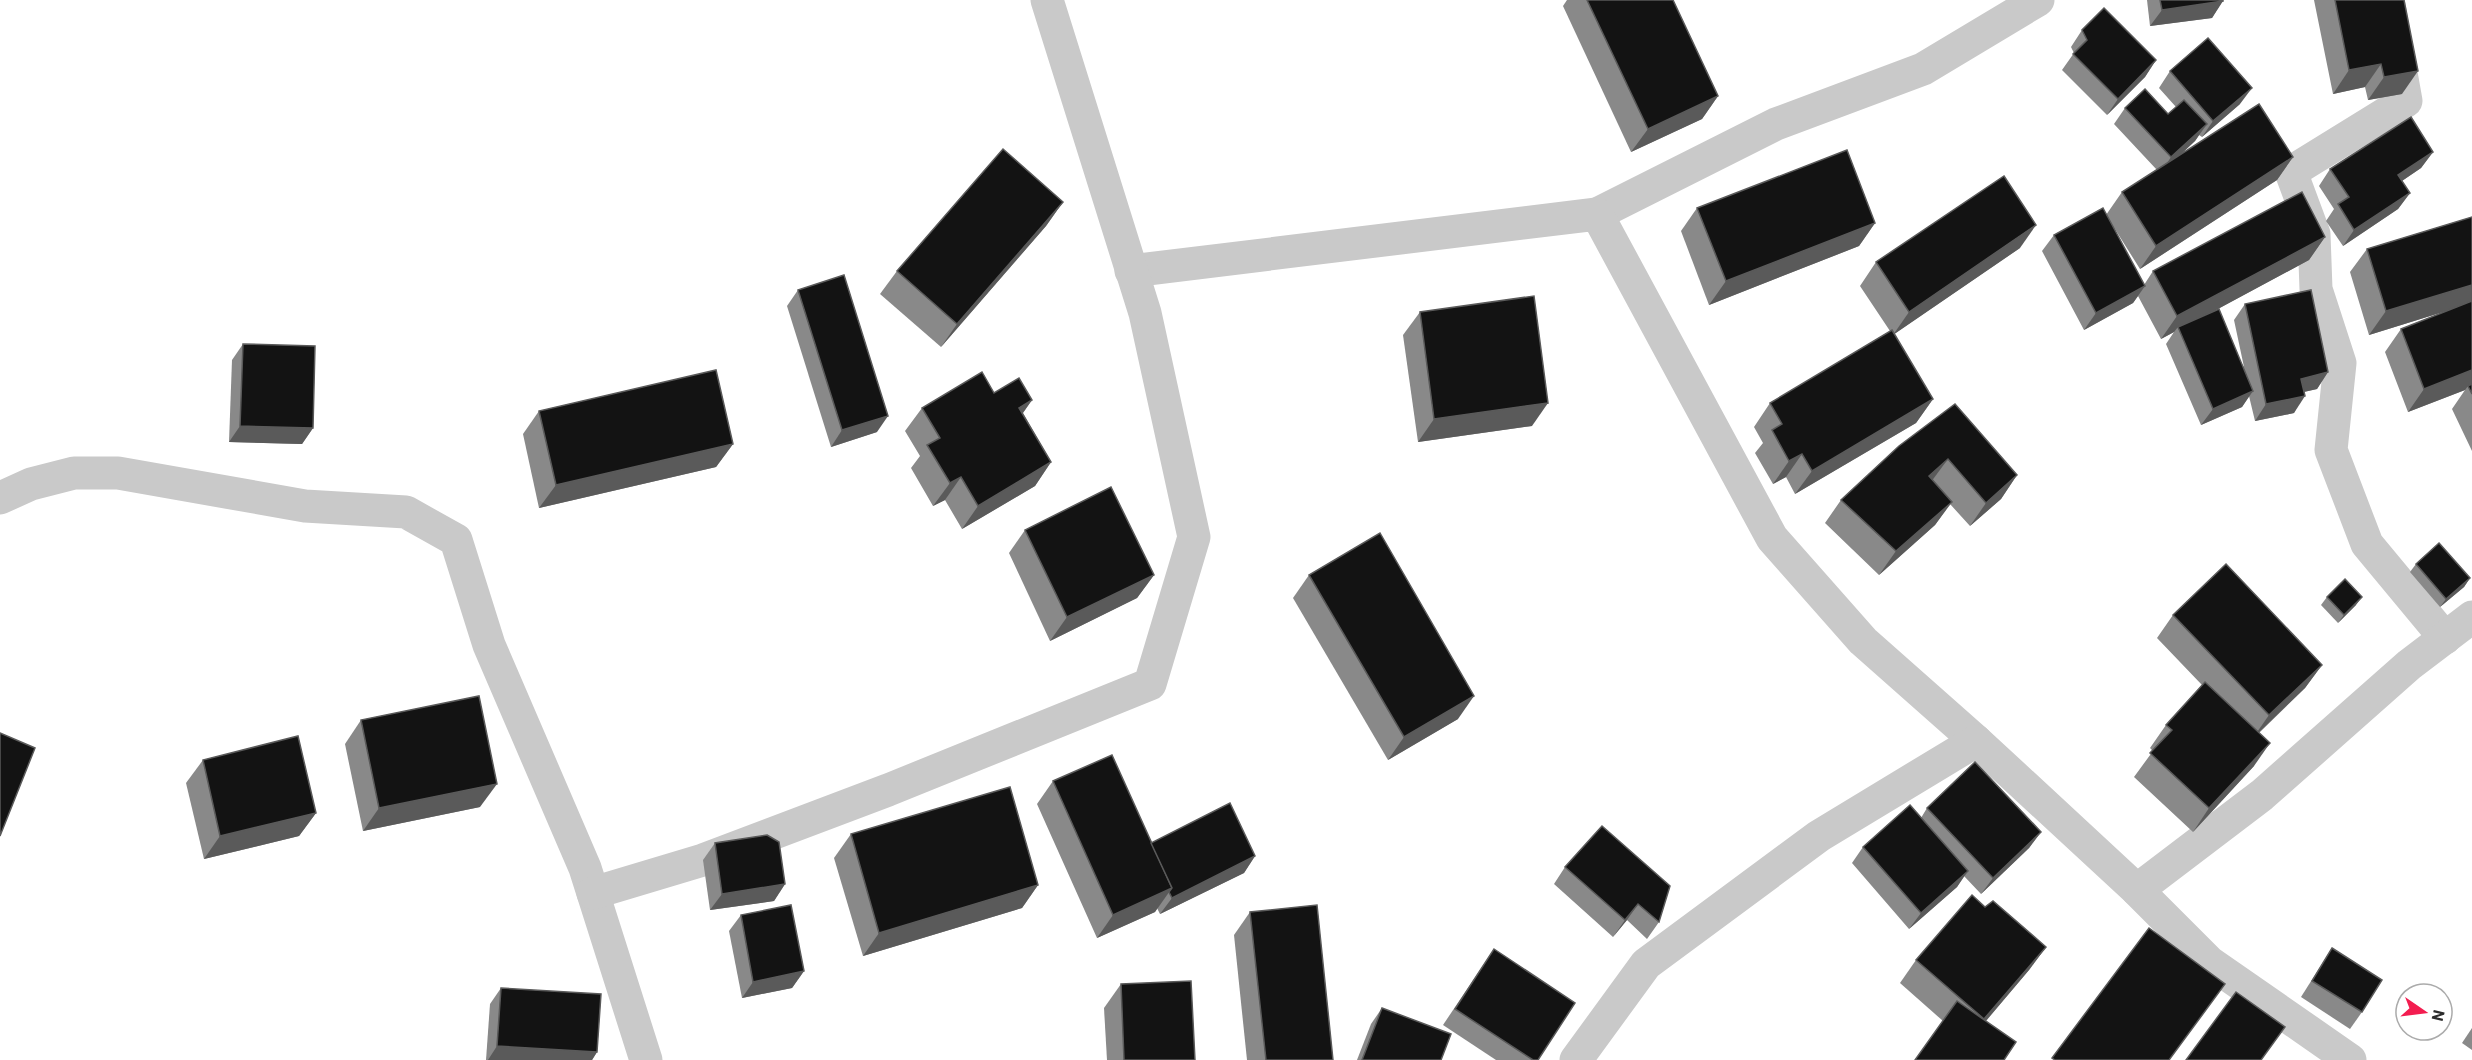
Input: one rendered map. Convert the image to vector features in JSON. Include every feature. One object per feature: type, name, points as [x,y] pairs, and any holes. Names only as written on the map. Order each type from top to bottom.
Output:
[{"type":"street","points":[[592,893],[703,860],[888,790],[1150,684],[1194,537],[1145,313],[1047,0]]},
{"type":"street","points":[[1131,271],[1597,214],[1776,124],[1923,69],[2038,0]]},
{"type":"street","points":[[2388,0],[2406,101],[2291,172],[2314,234],[2316,289],[2340,363],[2331,450],[2367,544],[2445,638]]},
{"type":"street","points":[[1597,214],[1772,538],[1863,641],[1976,741],[2137,890],[2209,962],[2350,1060]]},
{"type":"street","points":[[0,498],[31,484],[74,473],[118,473],[305,506],[406,512],[456,540],[489,645],[585,868],[646,1060]]},
{"type":"street","points":[[2137,890],[2262,795],[2409,665],[2472,617]]},
{"type":"street","points":[[1576,1060],[1646,964],[1819,836],[1976,741]]},
{"type":"building","points":[[1587,0],[1673,0],[1718,96],[1648,129]]},
{"type":"building","points":[[2160,0],[2223,0],[2223,1],[2162,10]]},
{"type":"building","points":[[2335,0],[2404,0],[2418,71],[2384,77],[2381,64],[2349,70]]},
{"type":"building","points":[[2104,8],[2156,60],[2118,99],[2073,54],[2087,40],[2082,30]]},
{"type":"building","points":[[2208,38],[2252,88],[2213,121],[2170,71]]},
{"type":"building","points":[[2145,89],[2168,114],[2184,100],[2207,124],[2171,157],[2125,108]]},
{"type":"building","points":[[2259,104],[2293,157],[2156,246],[2122,192]]},
{"type":"building","points":[[2411,117],[2433,152],[2398,175],[2410,193],[2354,230],[2338,204],[2349,197],[2330,169]]},
{"type":"building","points":[[1003,149],[1063,202],[957,324],[897,271]]},
{"type":"building","points":[[1847,150],[1875,223],[1726,281],[1697,208]]},
{"type":"building","points":[[2004,176],[2036,225],[1909,312],[1876,262]]},
{"type":"building","points":[[2302,192],[2325,237],[2177,316],[2153,271]]},
{"type":"building","points":[[2103,208],[2145,286],[2096,313],[2054,235]]},
{"type":"building","points":[[2472,217],[2472,285],[2386,311],[2367,249]]},
{"type":"building","points":[[844,275],[888,416],[842,430],[798,290]]},
{"type":"building","points":[[2311,290],[2328,372],[2301,379],[2305,396],[2266,404],[2245,304]]},
{"type":"building","points":[[1534,296],[1548,403],[1434,419],[1420,312]]},
{"type":"building","points":[[2472,301],[2472,370],[2424,389],[2401,329]]},
{"type":"building","points":[[2219,309],[2253,391],[2213,409],[2178,327]]},
{"type":"building","points":[[1892,330],[1933,399],[1812,471],[1802,454],[1789,461],[1772,430],[1782,424],[1770,403]]},
{"type":"building","points":[[243,344],[315,346],[313,428],[240,426]]},
{"type":"building","points":[[716,370],[733,444],[556,485],[539,411]]},
{"type":"building","points":[[982,372],[994,393],[1019,378],[1032,400],[1019,408],[1051,462],[978,506],[961,477],[950,483],[927,445],[940,438],[922,408]]},
{"type":"building","points":[[1955,404],[2017,475],[1986,503],[1948,459],[1929,476],[1952,502],[1896,551],[1841,500],[1899,446]]},
{"type":"building","points":[[1111,487],[1154,575],[1067,617],[1025,530]]},
{"type":"building","points":[[1380,533],[1474,696],[1404,737],[1309,575]]},
{"type":"building","points":[[2439,543],[2470,578],[2446,599],[2416,564]]},
{"type":"building","points":[[2226,564],[2322,665],[2269,715],[2173,615]]},
{"type":"building","points":[[2345,579],[2362,597],[2344,615],[2327,597]]},
{"type":"building","points":[[2205,682],[2270,743],[2209,808],[2150,753],[2172,730],[2166,725]]},
{"type":"building","points":[[479,696],[497,784],[379,808],[361,720]]},
{"type":"building","points":[[0,733],[35,748],[0,836]]},
{"type":"building","points":[[298,736],[316,813],[220,836],[203,760]]},
{"type":"building","points":[[1112,755],[1172,888],[1113,915],[1053,781]]},
{"type":"building","points":[[1975,762],[2041,832],[1993,878],[1927,808]]},
{"type":"building","points":[[1010,787],[1038,885],[879,933],[851,834]]},
{"type":"building","points":[[1230,803],[1255,856],[1172,898],[1169,892],[1172,888],[1151,843]]},
{"type":"building","points":[[1910,805],[1968,871],[1921,913],[1863,847]]},
{"type":"building","points":[[1602,826],[1670,886],[1659,922],[1638,904],[1625,920],[1565,867]]},
{"type":"building","points":[[767,835],[779,842],[785,884],[722,894],[715,843]]},
{"type":"building","points":[[1972,895],[1985,907],[1993,901],[2046,947],[1984,1019],[1916,960]]},
{"type":"building","points":[[791,905],[804,971],[753,982],[741,915]]},
{"type":"building","points":[[1317,905],[1333,1060],[1266,1060],[1250,912]]},
{"type":"building","points":[[2149,928],[2225,984],[2169,1060],[2055,1060],[2052,1058]]},
{"type":"building","points":[[2332,948],[2382,980],[2362,1012],[2312,981]]},
{"type":"building","points":[[1494,949],[1575,1003],[1538,1060],[1533,1060],[1455,1009]]},
{"type":"building","points":[[1191,981],[1195,1060],[1124,1060],[1121,984]]},
{"type":"building","points":[[501,988],[601,994],[597,1052],[497,1046]]},
{"type":"building","points":[[2236,992],[2285,1027],[2261,1060],[2186,1060]]},
{"type":"building","points":[[1957,1001],[2016,1042],[2004,1060],[1915,1060]]},
{"type":"building","points":[[1382,1008],[1451,1034],[1441,1060],[1362,1060]]}]
